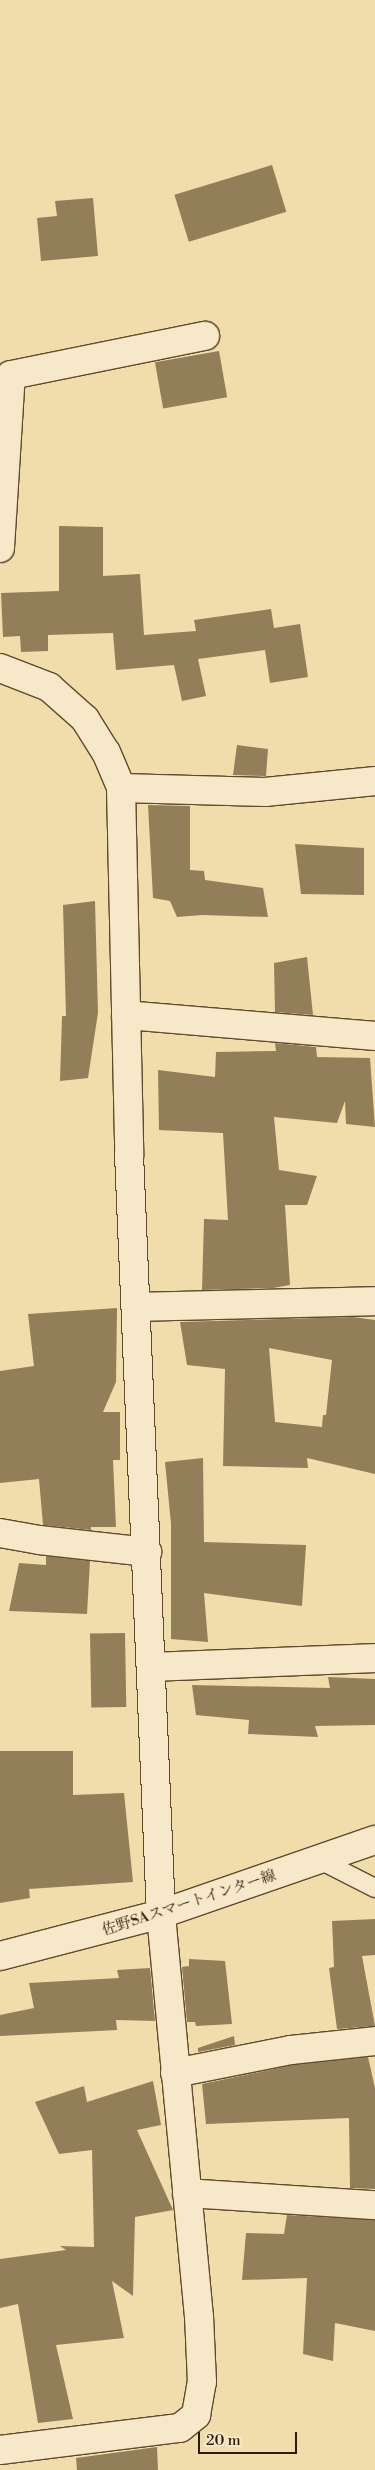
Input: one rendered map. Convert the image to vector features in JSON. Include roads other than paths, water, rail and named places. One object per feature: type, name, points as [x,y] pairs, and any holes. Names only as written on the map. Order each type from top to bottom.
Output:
[{"type":"street","points":[[0,548],[12,375],[206,336]]},
{"type":"street","points":[[0,668],[49,686],[85,719],[106,752],[121,788],[129,1154],[137,1307],[161,1914],[199,2317],[202,2382],[196,2415],[180,2428],[0,2450]]},
{"type":"street","points":[[121,788],[265,792],[375,781]]},
{"type":"street","points":[[126,1015],[375,1036]]},
{"type":"street","points":[[137,1307],[375,1301]]},
{"type":"street","points":[[0,1533],[39,1540],[147,1552]]},
{"type":"street","points":[[152,1667],[375,1658]]},
{"type":"street","name":"佐野SAスマートインター線","points":[[0,1956],[161,1914],[375,1840]]},
{"type":"street","points":[[175,2073],[292,2050],[375,2041]]},
{"type":"street","points":[[187,2193],[375,2205]]},
{"type":"lane","points":[[320,1860],[375,1888]]}]
